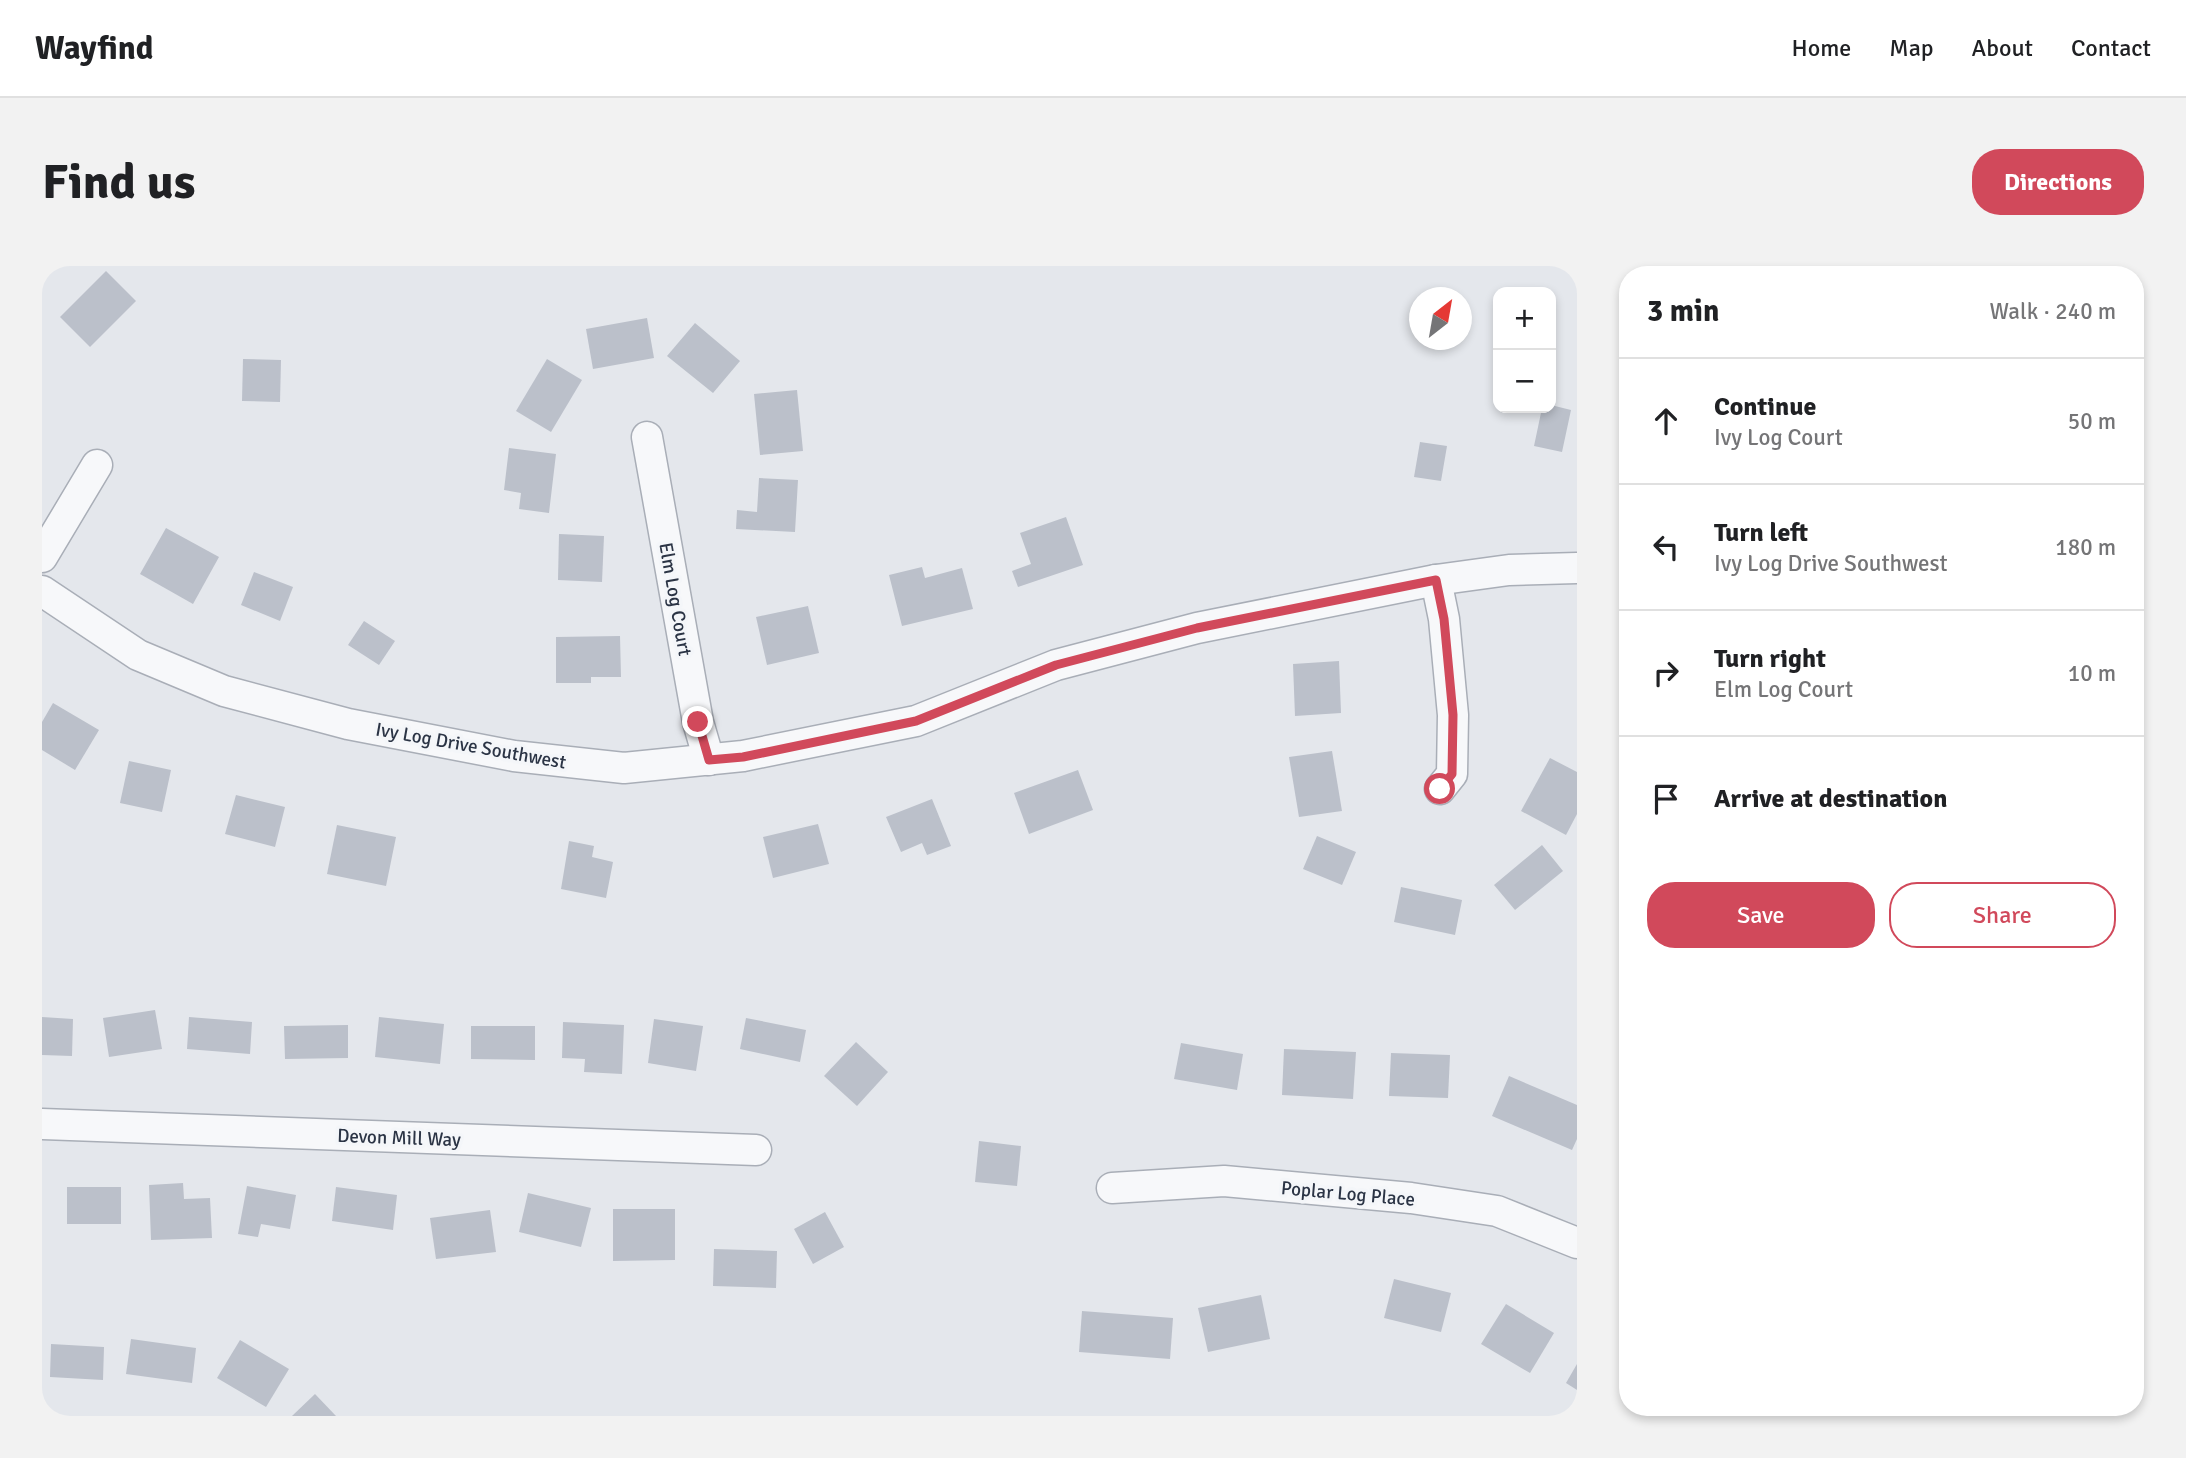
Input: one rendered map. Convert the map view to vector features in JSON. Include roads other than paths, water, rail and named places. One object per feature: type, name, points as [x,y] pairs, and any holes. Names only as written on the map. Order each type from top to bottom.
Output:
[{"type":"street","name":"Elm Log Court","points":[[647,436],[698,722],[709,760]]},
{"type":"street","points":[[42,557],[97,465]]},
{"type":"street","name":"Ivy Log Drive Southwest","points":[[42,591],[138,655],[224,691],[348,724],[514,756],[624,768],[743,757],[916,721],[1056,665],[1197,628],[1436,580],[1509,570],[1577,569]]},
{"type":"street","points":[[1436,580],[1444,619],[1453,715],[1452,774],[1440,789]]},
{"type":"street","name":"Devon Mill Way","points":[[42,1124],[756,1150]]},
{"type":"street","name":"Poplar Log Place","points":[[1112,1188],[1224,1181],[1411,1198],[1497,1211],[1577,1243]]}]
